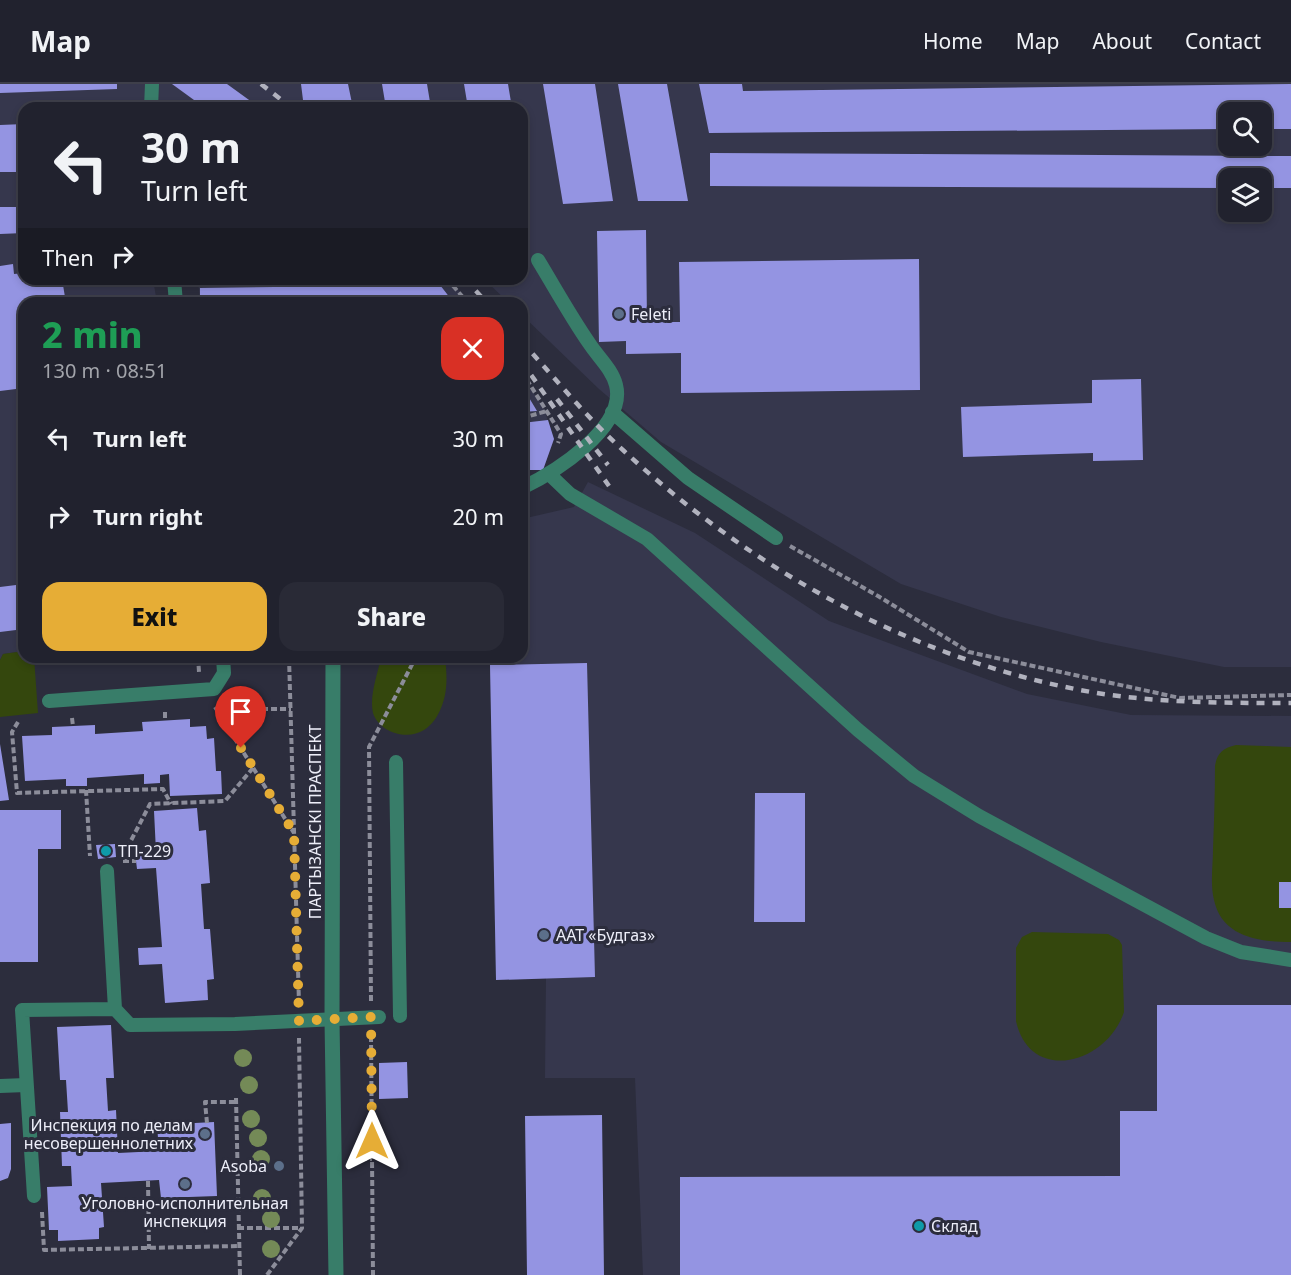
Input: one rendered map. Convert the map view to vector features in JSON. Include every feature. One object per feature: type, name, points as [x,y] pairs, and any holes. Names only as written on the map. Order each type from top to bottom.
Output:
[{"type":"street","name":"ПАРТЫЗАНСКІ ПРАСПЕКТ","points":[[333,663],[332,1020],[336,1275]]},
{"type":"lane","points":[[151,102],[152,84]]},
{"type":"lane","points":[[528,485],[571,459],[590,442],[612,412],[617,398],[616,386],[611,373],[589,344],[538,260]]},
{"type":"lane","points":[[612,412],[688,478],[776,538]]},
{"type":"lane","points":[[549,474],[570,494],[646,539],[858,730],[914,776],[980,816],[1206,938],[1241,952],[1291,960]]},
{"type":"lane","points":[[49,701],[214,689],[224,673],[223,663]]},
{"type":"lane","points":[[396,762],[400,1016]]},
{"type":"lane","points":[[107,871],[115,1009],[130,1025],[375,1017]]},
{"type":"lane","points":[[34,1196],[22,1010],[115,1009]]},
{"type":"lane","points":[[0,1086],[26,1085]]},
{"type":"path","points":[[452,285],[463,297]]},
{"type":"path","points":[[528,381],[561,434],[549,474]]},
{"type":"path","points":[[528,416],[547,411]]},
{"type":"path","points":[[776,538],[878,596],[969,652],[1180,698],[1291,695]]},
{"type":"path","points":[[198,663],[200,690],[216,709],[294,833]]},
{"type":"path","points":[[267,1275],[302,1228],[289,663]]},
{"type":"path","points":[[216,709],[291,709]]},
{"type":"path","points":[[165,712],[165,721]]},
{"type":"path","points":[[72,718],[73,726]]},
{"type":"path","points":[[18,722],[12,732],[17,794],[163,789],[171,804]]},
{"type":"path","points":[[136,861],[123,858],[150,804],[225,801],[253,768]]},
{"type":"path","points":[[86,790],[90,856]]},
{"type":"path","points":[[373,1275],[375,1017]]},
{"type":"path","points":[[207,1123],[206,1102],[236,1100],[240,1275]]},
{"type":"path","points":[[148,1180],[149,1249]]},
{"type":"path","points":[[42,1209],[44,1250],[238,1246]]},
{"type":"path","points":[[238,1228],[302,1228]]},
{"type":"shaded area","points":[[0,84],[1291,84],[1291,667],[1224,667],[1101,642],[1001,617],[901,584],[661,442],[599,389],[528,321],[528,297],[503,297],[490,285],[528,285],[528,102],[18,102],[18,285],[154,285],[156,297],[18,297],[18,652],[3,654],[0,660]]},
{"type":"shaded area","points":[[198,285],[454,285],[464,297],[200,297]]},
{"type":"shaded area","points":[[528,385],[543,406],[554,439],[543,470],[528,470]]},
{"type":"shaded area","points":[[588,482],[695,533],[829,621],[1027,694],[1131,715],[1291,716],[1291,1275],[643,1275],[635,1078],[545,1078],[546,978],[496,980],[490,663],[528,663],[528,518],[574,507]]},
{"type":"green space","points":[[18,652],[18,663],[34,663],[38,713],[0,717],[0,660],[3,654]]},
{"type":"green space","points":[[380,663],[445,663],[445,696],[440,711],[430,726],[417,733],[410,735],[394,733],[376,720],[372,706]]},
{"type":"green space","points":[[1236,745],[1291,747],[1291,942],[1267,941],[1233,930],[1218,912],[1214,900],[1212,881],[1215,766],[1221,752]]},
{"type":"green space","points":[[1032,932],[1108,934],[1119,940],[1122,945],[1124,1012],[1115,1030],[1102,1045],[1086,1055],[1068,1060],[1052,1060],[1036,1054],[1024,1041],[1016,1021],[1016,948],[1022,937]]},
{"type":"building","points":[[0,84],[117,84],[117,89],[0,93]]},
{"type":"building","points":[[172,84],[227,84],[252,102],[197,102]]},
{"type":"building","points":[[301,84],[348,84],[352,102],[306,102],[303,100]]},
{"type":"building","points":[[382,84],[427,84],[430,102],[385,102]]},
{"type":"building","points":[[464,84],[508,84],[511,102],[467,102]]},
{"type":"building","points":[[543,84],[595,84],[613,201],[563,204]]},
{"type":"building","points":[[618,84],[667,84],[688,201],[638,201]]},
{"type":"building","points":[[699,84],[742,84],[743,91],[1291,84],[1291,129],[1272,129],[1272,102],[1218,102],[1218,129],[709,133]]},
{"type":"building","points":[[18,124],[18,172],[0,172],[0,125]]},
{"type":"building","points":[[710,153],[1291,156],[1291,188],[1272,188],[1272,168],[1218,168],[1218,188],[710,186]]},
{"type":"building","points":[[0,207],[18,207],[18,233],[0,234]]},
{"type":"building","points":[[646,230],[647,322],[680,322],[679,262],[919,259],[920,390],[681,393],[681,353],[626,354],[626,341],[599,342],[597,231]]},
{"type":"building","points":[[13,264],[14,274],[18,274],[18,285],[63,285],[65,297],[18,297],[18,389],[0,391],[0,266]]},
{"type":"building","points":[[440,285],[449,297],[200,297],[200,288]]},
{"type":"building","points":[[1141,379],[1143,460],[1093,461],[1093,453],[963,457],[961,407],[1092,403],[1092,380]]},
{"type":"building","points":[[528,396],[537,411],[528,412]]},
{"type":"building","points":[[548,420],[554,439],[543,470],[528,470],[528,422]]},
{"type":"building","points":[[18,585],[18,630],[0,632],[0,587]]},
{"type":"building","points":[[587,663],[595,977],[496,980],[490,665]]},
{"type":"building","points":[[190,719],[190,727],[206,726],[207,739],[214,738],[216,771],[221,771],[222,794],[170,796],[169,774],[160,775],[160,783],[144,784],[144,774],[87,778],[87,786],[66,786],[66,779],[25,781],[22,736],[52,735],[52,727],[95,725],[95,734],[143,731],[142,722]]},
{"type":"building","points":[[0,744],[9,800],[0,801]]},
{"type":"building","points":[[755,793],[805,793],[805,922],[754,922]]},
{"type":"building","points":[[197,808],[199,831],[206,830],[210,883],[201,884],[204,929],[210,929],[214,979],[207,980],[208,1000],[165,1003],[162,964],[139,965],[138,948],[162,947],[156,868],[137,869],[135,853],[156,852],[154,811]]},
{"type":"building","points":[[0,810],[61,810],[61,849],[38,849],[38,962],[0,962]]},
{"type":"building","name":"ТП-229","points":[[115,844],[116,857],[98,859],[96,845]]},
{"type":"building","points":[[1279,882],[1291,882],[1291,908],[1279,908]]},
{"type":"building","points":[[1157,1005],[1291,1005],[1291,1275],[680,1275],[680,1177],[1120,1176],[1120,1111],[1157,1111]]},
{"type":"building","points":[[111,1025],[114,1078],[106,1078],[108,1111],[116,1110],[118,1153],[159,1151],[157,1125],[214,1122],[217,1196],[161,1198],[159,1180],[101,1183],[104,1227],[99,1228],[99,1239],[58,1241],[58,1230],[49,1230],[47,1187],[72,1186],[71,1166],[62,1166],[60,1112],[68,1112],[66,1080],[60,1080],[57,1027]]},
{"type":"building","points":[[407,1062],[408,1098],[379,1099],[379,1063]]},
{"type":"building","points":[[602,1115],[604,1275],[527,1275],[525,1116]]},
{"type":"building","points":[[11,1123],[11,1169],[8,1178],[0,1181],[0,1124]]},
{"type":"railway","points":[[261,84],[284,102]]},
{"type":"railway","points":[[470,285],[482,297]]},
{"type":"railway","points":[[528,349],[597,425],[624,451],[728,536],[784,573],[843,606],[904,635],[966,660],[1031,679],[1097,693],[1169,701],[1291,703]]},
{"type":"railway","points":[[528,371],[609,486]]},
{"type":"railway","points":[[557,399],[608,465]]},
{"type":"place","name":"Feleti","points":[[619,314]]},
{"type":"place","name":"ТП-229","points":[[106,851]]},
{"type":"place","name":"ААТ «Будгаз»","points":[[544,935]]},
{"type":"place","name":"Инспекция по делам несовершеннолетних","points":[[205,1134]]},
{"type":"place","name":"Asoba","points":[[279,1166]]},
{"type":"place","name":"Уголовно-исполнительная инспекция","points":[[185,1184]]},
{"type":"place","name":"Склад","points":[[919,1226]]},
{"type":"route","points":[[241,748],[294,833],[299,1021],[371,1017],[372,1141]]}]
